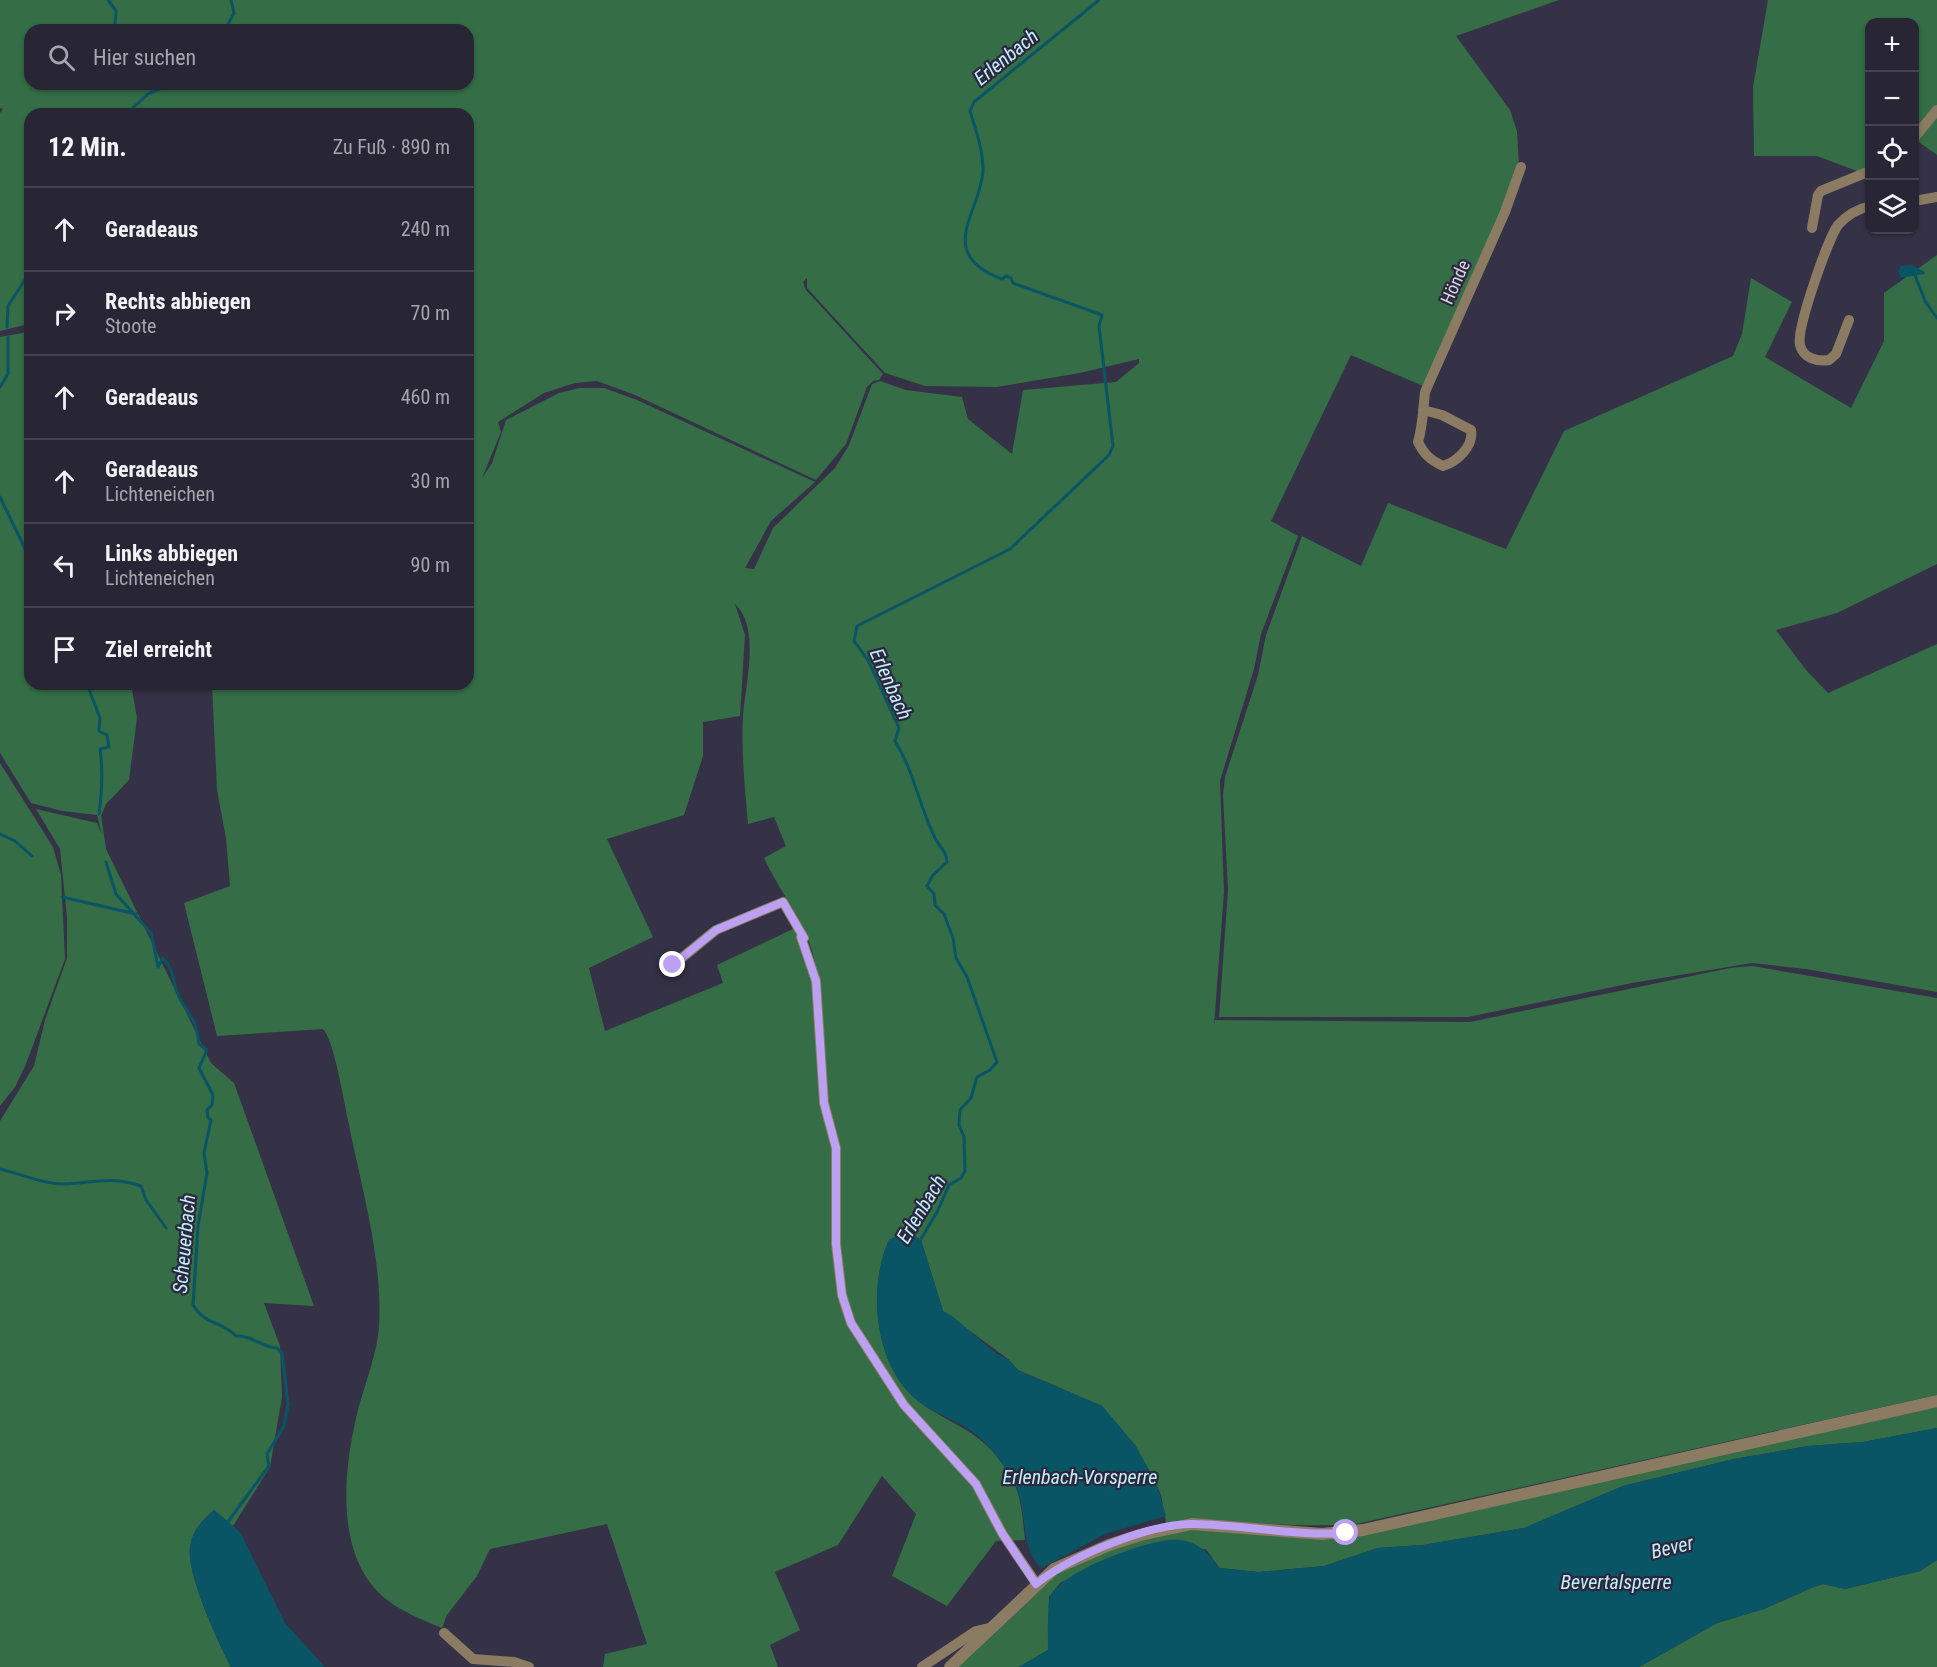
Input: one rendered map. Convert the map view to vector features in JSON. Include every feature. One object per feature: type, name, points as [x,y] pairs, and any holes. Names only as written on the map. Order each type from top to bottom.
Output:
[{"type":"street","points":[[1919,132],[1937,110]]},
{"type":"street","name":"Hönde","points":[[1423,410],[1442,414],[1471,430],[1472,436],[1467,448],[1449,464],[1443,466],[1434,462],[1424,454],[1418,442],[1424,423],[1423,410],[1428,382],[1505,212],[1521,167]]},
{"type":"street","points":[[1812,228],[1818,195],[1821,191],[1865,173]]},
{"type":"street","points":[[1919,200],[1937,197]]},
{"type":"street","points":[[1849,320],[1836,354],[1829,360],[1812,359],[1803,352],[1799,343],[1802,326],[1831,238],[1847,216],[1865,208]]},
{"type":"street","points":[[673,965],[716,930],[783,902],[804,938],[801,937],[816,981],[824,1103],[836,1148],[835,1232],[842,1295],[851,1323],[894,1391],[976,1484],[987,1507],[1036,1584]]},
{"type":"street","points":[[950,1667],[1054,1569],[1109,1545],[1181,1525],[1300,1533],[1346,1533],[1937,1401]]},
{"type":"street","points":[[922,1667],[976,1631],[989,1628]]},
{"type":"street","points":[[444,1633],[473,1659],[514,1662],[529,1667]]},
{"type":"green space","points":[[0,0],[1559,0],[1456,36],[1510,110],[1517,131],[1519,167],[1508,202],[1423,386],[1351,355],[1271,521],[1298,536],[1261,634],[1254,669],[1220,781],[1224,892],[1214,1026],[1215,1020],[1470,1022],[1730,968],[1752,966],[1937,998],[1937,1395],[1356,1524],[1166,1523],[1161,1495],[1135,1445],[1102,1406],[1018,1370],[1008,1359],[943,1311],[921,1240],[908,1235],[889,1240],[878,1280],[879,1325],[892,1368],[903,1386],[918,1401],[967,1430],[985,1444],[1002,1463],[1018,1494],[1025,1540],[996,1541],[947,1606],[892,1576],[916,1514],[882,1476],[838,1545],[775,1572],[800,1630],[770,1645],[778,1667],[603,1667],[605,1654],[647,1644],[607,1524],[490,1549],[477,1576],[447,1615],[442,1628],[392,1604],[369,1581],[357,1559],[350,1534],[347,1508],[349,1455],[359,1406],[376,1347],[379,1301],[378,1275],[370,1223],[331,1045],[323,1029],[217,1036],[184,903],[230,886],[226,838],[217,790],[212,690],[474,690],[474,108],[24,108],[24,325],[0,331],[0,113],[3,109],[0,108]],"holes":[[[807,278],[807,288],[885,373],[925,386],[997,387],[1080,373],[1139,359],[1139,363],[1116,382],[1023,390],[1012,454],[968,419],[962,397],[906,390],[880,381],[872,384],[849,445],[835,468],[773,528],[754,569],[745,568],[771,521],[815,482],[637,400],[604,388],[579,388],[559,393],[506,420],[492,463],[482,478],[501,432],[498,422],[544,393],[575,383],[597,381],[635,395],[816,480],[846,444],[867,387],[873,381],[879,380],[883,374],[806,290],[803,282]],[[735,604],[743,614],[748,627],[750,657],[743,716],[748,824],[774,817],[786,846],[764,858],[808,938],[816,969],[821,1007],[827,1101],[839,1150],[840,1255],[832,1254],[834,1148],[820,1103],[815,985],[795,928],[717,965],[723,983],[605,1031],[589,968],[653,937],[607,839],[684,815],[703,756],[703,722],[740,716],[745,635]]]},
{"type":"green space","points":[[1768,0],[1937,0],[1937,108],[1919,130],[1919,18],[1865,18],[1865,171],[1862,173],[1817,156],[1754,156],[1753,87]]},
{"type":"green space","points":[[1937,115],[1937,155],[1919,142],[1919,136]]},
{"type":"green space","points":[[1937,255],[1937,564],[1837,613],[1776,630],[1806,670],[1828,693],[1937,644],[1937,992],[1806,969],[1752,963],[1632,983],[1468,1017],[1219,1017],[1228,890],[1223,795],[1225,777],[1258,675],[1266,635],[1302,536],[1361,566],[1388,503],[1506,549],[1564,431],[1733,356],[1742,334],[1751,278],[1792,302],[1765,357],[1851,408],[1884,341],[1884,293]]},
{"type":"green space","points":[[24,332],[24,690],[132,690],[137,718],[129,780],[106,804],[101,816],[106,849],[211,1063],[234,1083],[314,1306],[264,1303],[280,1346],[282,1397],[270,1467],[233,1526],[214,1510],[198,1527],[191,1542],[190,1560],[198,1591],[231,1667],[0,1667],[0,1121],[34,1066],[45,1020],[67,958],[67,918],[60,849],[36,809],[97,823],[102,835],[97,815],[62,811],[31,803],[0,753],[0,337]]},
{"type":"green space","points":[[0,763],[53,847],[61,875],[65,959],[26,1064],[15,1087],[0,1106]]},
{"type":"green space","points":[[1937,1404],[1937,1428],[1863,1442],[1808,1446],[1734,1459],[1623,1486],[1524,1528],[1423,1545],[1378,1548],[1324,1566],[1258,1572],[1219,1568],[1206,1549],[1114,1556],[1060,1583],[1049,1597],[1048,1650],[1019,1667],[953,1667],[1055,1572],[1115,1546],[1186,1527],[1322,1535]]},
{"type":"green space","points":[[1937,1560],[1937,1667],[1639,1667],[1717,1623],[1764,1609],[1811,1588],[1823,1584],[1845,1589],[1920,1571]]},
{"type":"water","points":[[1912,265],[1925,272],[1924,274],[1901,278],[1898,271],[1901,266]]},
{"type":"water","name":"Erlenbach-Vorsperre","points":[[900,1234],[911,1234],[921,1240],[943,1311],[997,1354],[1008,1359],[1018,1370],[1102,1406],[1135,1445],[1156,1482],[1166,1516],[1105,1534],[1041,1568],[1034,1559],[1026,1538],[1019,1493],[996,1456],[974,1433],[918,1401],[903,1386],[892,1368],[879,1325],[878,1280],[889,1240]]},
{"type":"water","name":"Bevertalsperre","points":[[1937,1428],[1937,1560],[1920,1571],[1845,1589],[1823,1584],[1811,1588],[1764,1609],[1717,1623],[1639,1667],[1019,1667],[1048,1650],[1050,1599],[1059,1585],[1073,1575],[1110,1557],[1150,1544],[1167,1540],[1193,1543],[1208,1554],[1220,1568],[1258,1572],[1324,1566],[1378,1548],[1423,1545],[1524,1528],[1623,1486],[1734,1459],[1808,1446],[1863,1442]]},
{"type":"water","points":[[214,1510],[240,1532],[285,1623],[325,1667],[231,1667],[204,1608],[190,1560],[190,1548],[195,1531]]},
{"type":"waterway","points":[[108,0],[116,11],[115,24]]},
{"type":"waterway","name":"Scheuerbach","points":[[228,24],[234,13],[231,0]]},
{"type":"waterway","name":"Erlenbach","points":[[918,1244],[937,1212],[949,1185],[961,1178],[965,1171],[964,1137],[959,1125],[960,1110],[971,1098],[977,1077],[990,1070],[997,1062],[967,977],[956,958],[953,938],[944,914],[935,905],[934,894],[927,886],[933,875],[947,862],[945,855],[929,826],[907,764],[895,741],[899,728],[868,660],[854,641],[857,626],[1010,549],[1109,455],[1113,446],[1099,326],[1102,315],[1013,283],[1011,278],[1006,276],[1002,279],[981,269],[970,257],[965,244],[966,230],[981,185],[983,170],[980,147],[970,111],[974,102],[1099,0]]},
{"type":"waterway","name":"Scheuerbach","points":[[133,108],[148,94],[157,90]]},
{"type":"waterway","points":[[1915,275],[1925,301],[1937,318]]},
{"type":"waterway","name":"Scheuerbach","points":[[7,327],[8,306],[24,281]]},
{"type":"waterway","name":"Scheuerbach","points":[[0,387],[8,374],[8,337]]},
{"type":"waterway","name":"Scheuerbach","points":[[0,497],[24,547]]},
{"type":"waterway","name":"Scheuerbach","points":[[89,690],[100,718],[99,731],[107,735],[109,747],[100,749],[102,781],[99,814]]},
{"type":"waterway","points":[[0,834],[15,841],[32,856]]},
{"type":"waterway","name":"Scheuerbach","points":[[106,862],[116,894],[151,933],[158,967],[163,958],[169,966],[180,1000],[196,1026],[199,1044],[207,1050],[199,1068],[213,1095],[212,1105],[207,1110],[208,1118],[211,1120],[204,1153],[207,1173],[198,1226],[193,1305],[204,1317],[236,1336],[247,1337],[266,1346],[277,1348],[282,1353],[288,1405],[284,1426],[267,1454],[269,1466],[227,1523]]},
{"type":"waterway","points":[[62,897],[136,914]]},
{"type":"waterway","points":[[0,1169],[60,1184],[112,1180],[141,1186],[146,1200],[166,1228]]},
{"type":"route","points":[[673,965],[716,930],[783,902],[804,938],[801,937],[816,981],[824,1103],[836,1148],[836,1244],[842,1295],[851,1323],[904,1405],[925,1425],[976,1484],[1002,1533],[1036,1584],[1054,1569],[1109,1545],[1140,1534],[1181,1525],[1213,1525],[1300,1533],[1346,1533]]},
{"type":"water label","name":"Bever","points":[[1672,1547]]}]
